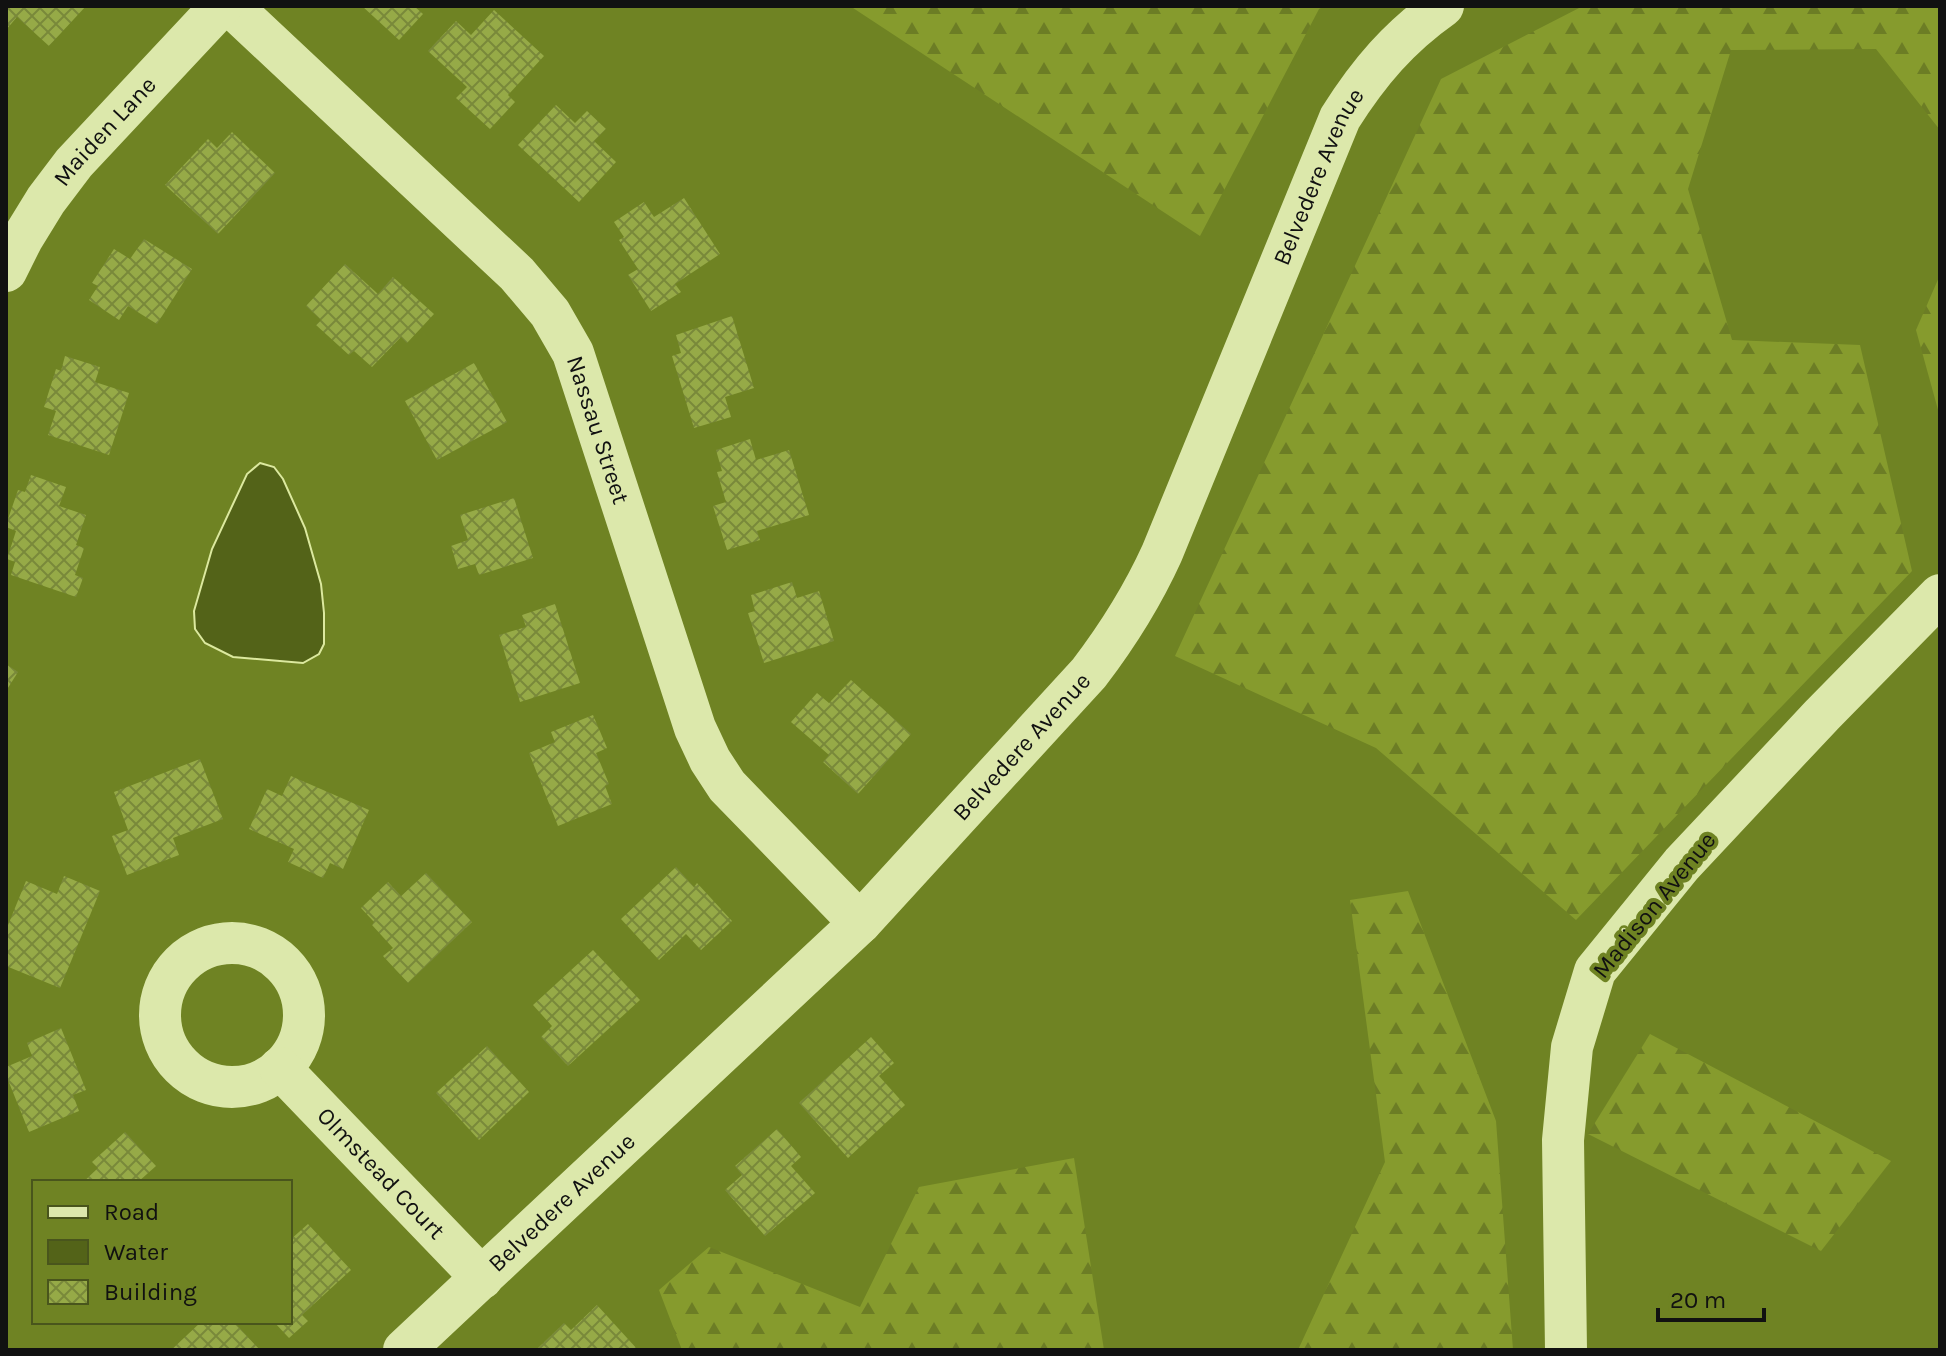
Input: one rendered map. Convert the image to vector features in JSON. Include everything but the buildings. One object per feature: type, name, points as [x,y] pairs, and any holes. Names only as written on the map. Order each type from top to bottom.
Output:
[{"type":"street","name":"Maiden Lane","points":[[6,271],[38,213],[74,163],[221,6]]},
{"type":"street","name":"Nassau Street","points":[[231,6],[517,274],[550,313],[573,353],[695,728],[710,760],[727,786],[860,923]]},
{"type":"street","name":"Belvedere Avenue","points":[[404,1350],[860,923],[1089,673],[1147,587],[1340,118],[1380,61],[1443,6]]},
{"type":"street","name":"Madison Avenue","points":[[1566,1350],[1563,1140],[1572,1047],[1595,971],[1682,864],[1940,595]]},
{"type":"street","name":"Olmstead Court","points":[[280,1068],[482,1278]]},
{"type":"green space","points":[[850,6],[1324,6],[1319,9],[1200,236]]},
{"type":"green space","points":[[1583,6],[1940,6],[1940,130],[1876,49],[1731,50],[1688,189],[1732,340],[1860,345],[1912,571],[1576,920],[1376,748],[1175,656],[1441,79]]},
{"type":"green space","points":[[1940,275],[1940,417],[1916,330]]},
{"type":"green space","points":[[1408,891],[1496,1121],[1513,1350],[1298,1350],[1385,1162],[1350,900]]},
{"type":"green space","points":[[1650,1034],[1891,1161],[1821,1251],[1588,1134]]},
{"type":"green space","points":[[1074,1158],[1104,1350],[682,1350],[659,1290],[709,1247],[860,1307],[919,1187]]},
{"type":"water","points":[[260,463],[274,467],[283,479],[305,528],[321,584],[324,644],[319,654],[303,663],[233,657],[205,643],[195,629],[194,611],[212,549],[247,474]]}]
